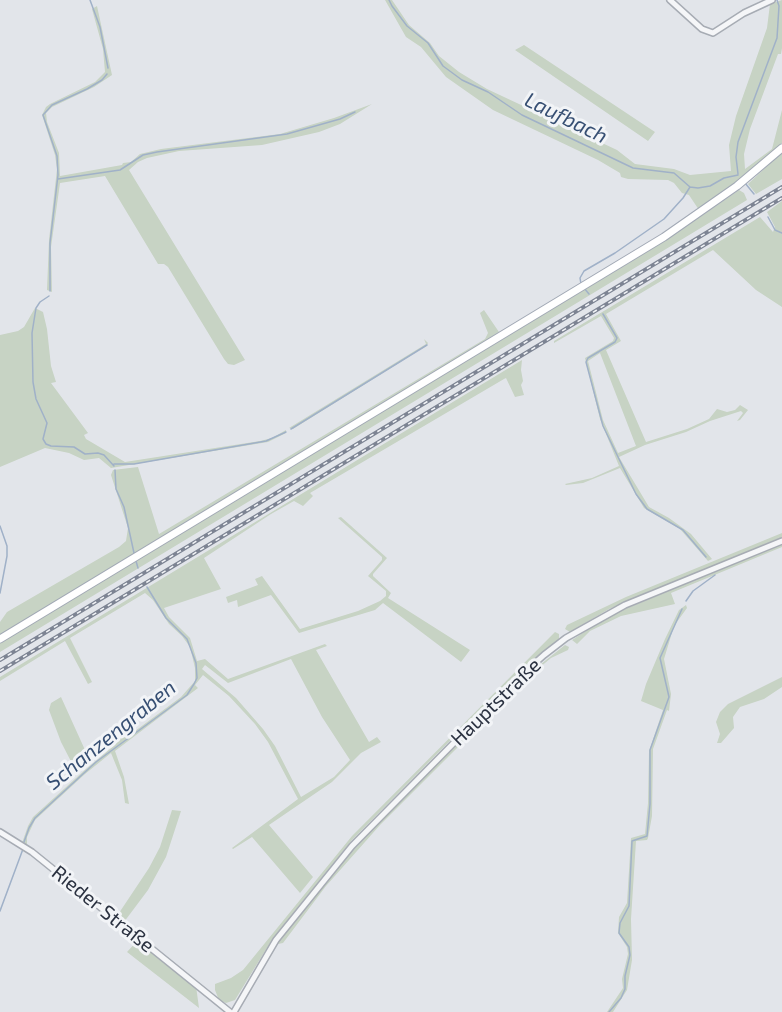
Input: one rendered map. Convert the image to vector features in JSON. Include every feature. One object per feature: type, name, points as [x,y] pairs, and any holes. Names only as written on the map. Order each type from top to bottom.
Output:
[{"type":"main road","points":[[0,639],[664,237],[737,186],[782,148]]},
{"type":"street","points":[[670,0],[702,29],[715,33],[744,13],[772,0]]},
{"type":"street","name":"Hauptstraße","points":[[232,1012],[272,946],[352,846],[543,655],[566,638],[625,605],[782,541]]},
{"type":"street","name":"Rieder Straße","points":[[0,831],[32,852],[232,1012]]},
{"type":"green space","points":[[385,0],[392,0],[409,25],[430,43],[439,56],[459,72],[487,89],[617,150],[635,164],[674,169],[690,175],[731,171],[729,145],[736,116],[767,28],[770,4],[782,0],[781,54],[778,54],[750,129],[744,154],[745,169],[772,149],[782,110],[782,143],[747,174],[699,210],[689,195],[682,193],[674,183],[668,180],[621,177],[620,173],[598,160],[493,110],[446,77],[421,47],[406,37]]},
{"type":"green space","points":[[97,6],[112,75],[94,87],[52,107],[46,113],[47,122],[59,153],[60,176],[122,165],[131,162],[140,154],[161,149],[280,134],[372,104],[340,124],[319,132],[262,145],[179,151],[147,158],[129,170],[245,360],[234,365],[228,364],[224,359],[168,267],[158,264],[105,176],[60,183],[51,247],[52,292],[47,290],[49,240],[57,169],[55,155],[42,115],[50,104],[95,82],[105,72],[103,49],[92,9]]},
{"type":"green space","points":[[524,45],[655,132],[648,141],[515,50]]},
{"type":"green space","points":[[782,152],[782,179],[756,194],[748,184]]},
{"type":"green space","points":[[739,190],[744,193],[747,200],[0,652],[0,643],[635,259]]},
{"type":"green space","points":[[782,201],[782,307],[756,290],[713,250],[606,314],[621,341],[606,350],[646,442],[687,429],[709,419],[717,409],[727,412],[735,410],[740,405],[748,410],[740,420],[737,421],[743,413],[741,411],[645,445],[619,457],[649,507],[691,534],[712,559],[708,561],[680,529],[644,508],[620,468],[583,483],[565,484],[592,478],[619,466],[600,419],[585,358],[613,341],[614,338],[601,316],[554,343],[554,341],[760,217],[773,232],[775,227],[767,212]],"holes":[[[600,353],[636,446],[618,453],[603,420],[588,361]]]},
{"type":"green space","points":[[35,308],[43,312],[47,329],[51,366],[56,382],[51,383],[88,433],[84,435],[86,439],[125,462],[260,441],[272,438],[286,430],[286,433],[268,442],[111,468],[99,458],[84,460],[69,453],[45,448],[0,467],[0,335],[18,331],[24,327]]},
{"type":"green space","points":[[484,310],[499,332],[491,338],[0,635],[0,622],[7,612],[126,541],[128,528],[111,475],[113,470],[138,467],[159,534],[485,339],[488,333],[480,313]]},
{"type":"green space","points":[[424,339],[428,343],[426,346],[293,429],[289,428],[426,344]]},
{"type":"green space","points":[[522,360],[523,381],[521,385],[524,395],[515,397],[506,378],[310,493],[313,496],[303,506],[294,501],[271,514],[204,558],[221,589],[164,608],[169,617],[190,638],[197,661],[205,659],[228,679],[325,644],[327,646],[316,650],[369,742],[377,737],[381,742],[361,753],[332,782],[269,825],[313,877],[300,893],[252,837],[232,848],[298,799],[268,742],[255,724],[229,696],[203,675],[195,685],[198,688],[115,751],[124,777],[129,804],[125,803],[122,780],[111,753],[35,820],[27,837],[27,847],[22,843],[33,817],[116,744],[119,738],[127,737],[181,697],[195,681],[195,668],[190,647],[145,593],[70,638],[92,682],[88,684],[65,641],[0,681],[0,677]],"holes":[[[291,659],[322,717],[350,760],[334,777],[301,797],[275,746],[263,729],[236,698],[202,669],[205,665],[228,683]]]},
{"type":"green space","points":[[341,517],[387,558],[373,576],[391,593],[388,598],[470,650],[461,662],[383,603],[375,610],[299,633],[271,595],[238,607],[237,600],[228,603],[226,597],[258,585],[255,579],[262,576],[300,629],[358,611],[380,601],[386,596],[386,591],[368,576],[382,557],[338,518]]},
{"type":"green space","points":[[782,533],[782,537],[609,609],[570,632],[565,629],[567,625],[626,597]]},
{"type":"green space","points":[[782,544],[782,547],[671,593],[675,604],[621,616],[590,631],[577,644],[572,640],[606,618],[625,609]]},
{"type":"green space","points":[[686,605],[687,608],[674,626],[664,659],[671,694],[669,711],[667,710],[653,749],[652,816],[648,838],[636,841],[631,919],[632,960],[627,990],[613,1012],[607,1012],[623,988],[622,979],[628,954],[627,947],[618,933],[619,917],[627,903],[631,838],[645,834],[649,751],[663,710],[641,701],[665,639],[679,610]]},
{"type":"green space","points":[[555,632],[559,634],[559,639],[500,690],[352,840],[273,938],[235,1000],[226,1003],[219,1000],[215,984],[243,970],[352,836]]},
{"type":"green space","points":[[565,645],[569,647],[568,650],[551,658],[528,677],[380,825],[326,886],[283,943],[278,944],[284,933],[358,844],[521,680]]},
{"type":"green space","points":[[782,677],[782,687],[764,699],[740,707],[733,717],[734,728],[721,743],[717,743],[720,734],[716,722],[720,712],[728,704]]},
{"type":"green space","points":[[61,697],[90,761],[77,773],[61,742],[49,710],[51,703]]},
{"type":"green space","points":[[172,810],[181,811],[166,857],[148,890],[124,922],[117,916],[160,847]]},
{"type":"green space","points":[[139,939],[196,986],[199,1008],[127,952]]},
{"type":"waterway","name":"Schanzengraben","points":[[90,0],[100,27],[108,68]]},
{"type":"waterway","name":"Laufbach","points":[[389,0],[407,26],[428,43],[443,66],[462,80],[488,92],[522,115],[633,168],[674,173],[690,187],[710,186],[724,178],[738,175]]},
{"type":"waterway","points":[[738,174],[736,157],[738,142],[777,38],[779,6],[777,0]]},
{"type":"waterway","name":"Schanzengraben","points":[[50,291],[50,243],[58,175],[57,156],[43,115],[52,105],[87,89],[107,74]]},
{"type":"waterway","points":[[58,179],[120,170],[143,155],[157,152],[287,134],[340,119],[355,112]]},
{"type":"waterway","name":"Laufbach","points":[[745,183],[754,194]]},
{"type":"waterway","points":[[581,284],[580,278],[584,271],[615,253],[664,219],[690,187]]},
{"type":"waterway","name":"Laufbach","points":[[768,217],[775,230],[782,233]]},
{"type":"waterway","points":[[584,288],[589,294]]},
{"type":"waterway","name":"Schanzengraben","points":[[49,296],[36,308],[32,333],[33,382],[36,399],[47,423],[43,439],[51,446],[74,447],[85,454],[104,455],[114,466]]},
{"type":"waterway","points":[[603,314],[617,338],[615,342],[588,358],[586,362],[603,426],[636,494],[647,509],[683,530],[706,557]]},
{"type":"waterway","points":[[291,429],[427,345]]},
{"type":"waterway","points":[[114,464],[134,464],[266,441],[286,432]]},
{"type":"waterway","name":"Schanzengraben","points":[[115,470],[116,489],[124,507],[134,553]]},
{"type":"waterway","points":[[0,526],[7,546],[0,593]]},
{"type":"waterway","name":"Schanzengraben","points":[[136,561],[138,568]]},
{"type":"waterway","points":[[686,601],[693,591],[715,575]]},
{"type":"waterway","name":"Schanzengraben","points":[[24,842],[35,818],[96,762],[187,695],[197,678],[196,663],[187,639],[166,618],[147,587]]},
{"type":"waterway","points":[[609,1012],[621,998],[625,989],[625,976],[630,955],[629,947],[619,933],[620,923],[629,906],[632,841],[647,836],[650,804],[650,750],[669,697],[660,658],[682,609]]},
{"type":"waterway","name":"Schanzengraben","points":[[0,911],[23,849]]},
{"type":"railway","points":[[0,660],[782,187]]},
{"type":"railway","points":[[0,671],[782,198]]}]
